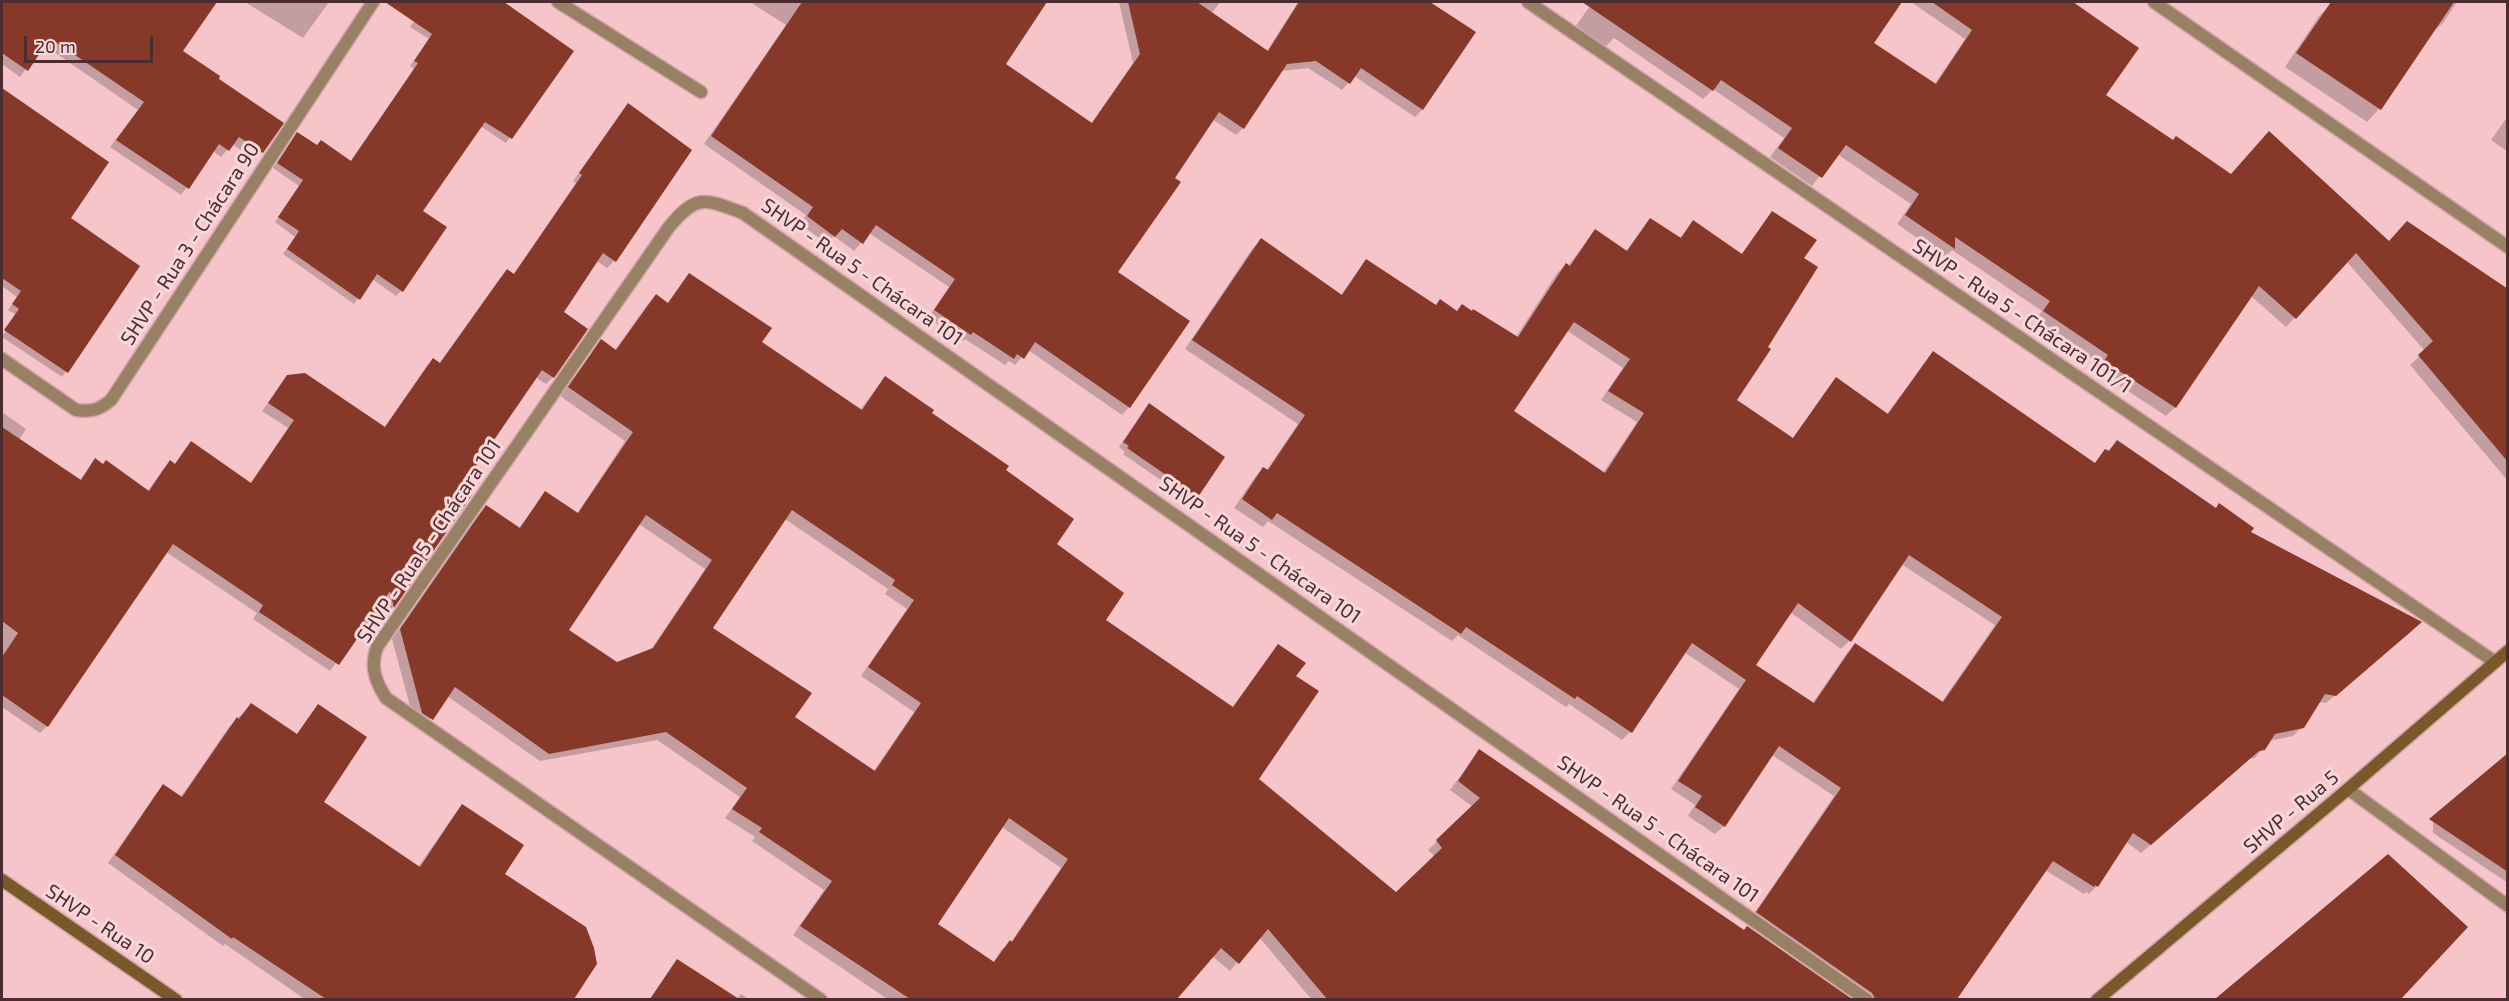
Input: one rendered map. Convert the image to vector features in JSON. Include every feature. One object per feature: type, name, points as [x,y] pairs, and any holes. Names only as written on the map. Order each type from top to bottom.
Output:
[{"type":"street","name":"SHVP - Rua 3 - Chácara 90","points":[[2,359],[76,410],[90,412],[101,408],[111,400],[373,2]]},
{"type":"street","points":[[558,2],[702,92]]},
{"type":"street","name":"SHVP - Rua 5 - Chácara 101/1","points":[[1528,2],[2495,662]]},
{"type":"street","points":[[2154,2],[2508,247]]},
{"type":"street","name":"SHVP - Rua 5 - Chácara 101","points":[[821,999],[386,698],[376,682],[373,659],[377,647],[669,227],[683,210],[696,203],[712,202],[744,213],[1867,999]]},
{"type":"street","name":"SHVP - Rua 5","points":[[2097,999],[2348,789],[2508,651]]},
{"type":"street","points":[[2348,789],[2508,906]]},
{"type":"street","name":"SHVP - Rua 10","points":[[2,880],[176,999]]},
{"type":"building","points":[[2,2],[217,2],[183,51],[220,76],[219,79],[284,123],[263,153],[239,137],[229,151],[219,144],[189,189],[116,140],[144,102],[50,38],[28,71],[2,53]]},
{"type":"building","points":[[385,2],[504,2],[574,51],[512,139],[485,122],[423,211],[447,227],[403,292],[377,274],[360,300],[287,249],[299,231],[278,217],[303,180],[277,163],[297,132],[317,145],[321,140],[351,161],[418,63],[414,61],[432,34]]},
{"type":"building","points":[[802,2],[1047,2],[1006,64],[1092,123],[1140,54],[1128,2],[1197,2],[1268,51],[1299,2],[1430,2],[1476,32],[1423,110],[1361,68],[1350,84],[1316,61],[1287,64],[1244,129],[1219,112],[1175,178],[1181,182],[1118,272],[1190,321],[1130,408],[1035,342],[1024,359],[1017,354],[1014,359],[973,332],[971,335],[934,310],[955,279],[876,225],[863,244],[842,229],[835,237],[807,216],[813,207],[711,136]]},
{"type":"building","points":[[1582,2],[1902,2],[1874,43],[1936,84],[1972,30],[1932,2],[2073,2],[2139,48],[2106,95],[2173,140],[2176,136],[2231,174],[2269,131],[2389,241],[2407,221],[2508,289],[2508,462],[2418,355],[2433,341],[2356,253],[2296,319],[2259,286],[2176,408],[2104,361],[2108,355],[2043,311],[2050,301],[1955,237],[1955,249],[1905,215],[1919,194],[1846,145],[1822,178],[1778,148],[1792,128],[1721,80],[1713,91]]},
{"type":"building","points":[[2331,2],[2454,2],[2381,110],[2296,53]]},
{"type":"building","points":[[2,88],[109,162],[71,218],[140,266],[68,373],[4,330],[19,309],[12,304],[21,291],[2,278]]},
{"type":"building","points":[[628,103],[692,150],[616,262],[603,253],[564,312],[588,329],[554,378],[542,370],[461,488],[472,495],[394,608],[390,591],[339,665],[259,612],[263,605],[173,544],[48,727],[2,695],[2,657],[18,633],[2,621],[2,427],[81,480],[95,458],[103,464],[106,460],[149,491],[170,460],[175,464],[191,441],[251,483],[294,420],[268,403],[287,375],[305,373],[385,427],[433,358],[440,363],[507,269],[514,274],[582,175],[579,173]]},
{"type":"building","points":[[1772,211],[1817,240],[1804,258],[1818,267],[1768,347],[1771,349],[1737,400],[1793,438],[1836,377],[1888,414],[1933,351],[2095,463],[2105,449],[2109,451],[2117,440],[2216,508],[2219,503],[2254,528],[2251,532],[2422,622],[2336,696],[2325,694],[2304,728],[2275,734],[2265,750],[2259,751],[2151,845],[2133,833],[2098,887],[2095,885],[2094,887],[2053,861],[1957,999],[1875,999],[1872,993],[1756,912],[1841,788],[1779,746],[1725,827],[1695,807],[1702,796],[1678,781],[1746,680],[1692,643],[1632,733],[1577,696],[1575,699],[1466,627],[1461,634],[1277,513],[1272,520],[1242,499],[1263,467],[1268,470],[1305,415],[1192,340],[1261,238],[1342,295],[1366,259],[1436,305],[1440,299],[1457,311],[1462,304],[1518,337],[1566,263],[1570,266],[1595,229],[1627,251],[1650,218],[1681,238],[1693,220],[1742,254]],"holes":[[[1574,322],[1630,359],[1608,391],[1644,413],[1605,473],[1514,411]],[[1909,555],[2002,617],[1943,702],[1855,643],[1814,703],[1756,665],[1798,603],[1851,642]]]},
{"type":"building","points":[[689,273],[772,328],[762,342],[862,410],[885,376],[934,410],[932,413],[1009,466],[1006,470],[1074,519],[1057,544],[1124,593],[1106,620],[1233,707],[1278,644],[1306,663],[1296,676],[1319,691],[1259,779],[1396,892],[1442,848],[1436,840],[1480,798],[1458,781],[1479,749],[1744,930],[1747,926],[1852,999],[1327,999],[1268,929],[1239,964],[1221,948],[1177,999],[910,999],[800,926],[832,881],[759,832],[762,828],[732,809],[747,788],[666,732],[549,754],[455,687],[433,720],[422,713],[400,629],[486,505],[520,528],[545,491],[578,513],[633,432],[568,387],[601,339],[616,350],[656,294],[668,303]],"holes":[[[792,510],[895,580],[892,585],[914,600],[868,667],[921,703],[875,771],[795,717],[812,693],[713,628]],[[646,515],[712,560],[653,648],[617,662],[569,630]],[[1009,818],[1068,859],[1012,942],[1010,940],[994,962],[938,924]]]},
{"type":"building","points":[[1149,403],[1225,457],[1198,497],[1127,448],[1129,446],[1123,442]]},
{"type":"building","points":[[251,703],[297,734],[318,704],[367,737],[324,802],[420,867],[462,804],[524,845],[505,874],[586,927],[594,948],[597,964],[574,999],[326,999],[233,937],[232,939],[115,855],[163,784],[182,797],[237,717],[239,719]]},
{"type":"building","points":[[2508,753],[2508,872],[2429,819]]},
{"type":"building","points":[[2388,854],[2468,927],[2401,999],[2215,999]]},
{"type":"building","points":[[677,959],[739,999],[650,999]]}]
